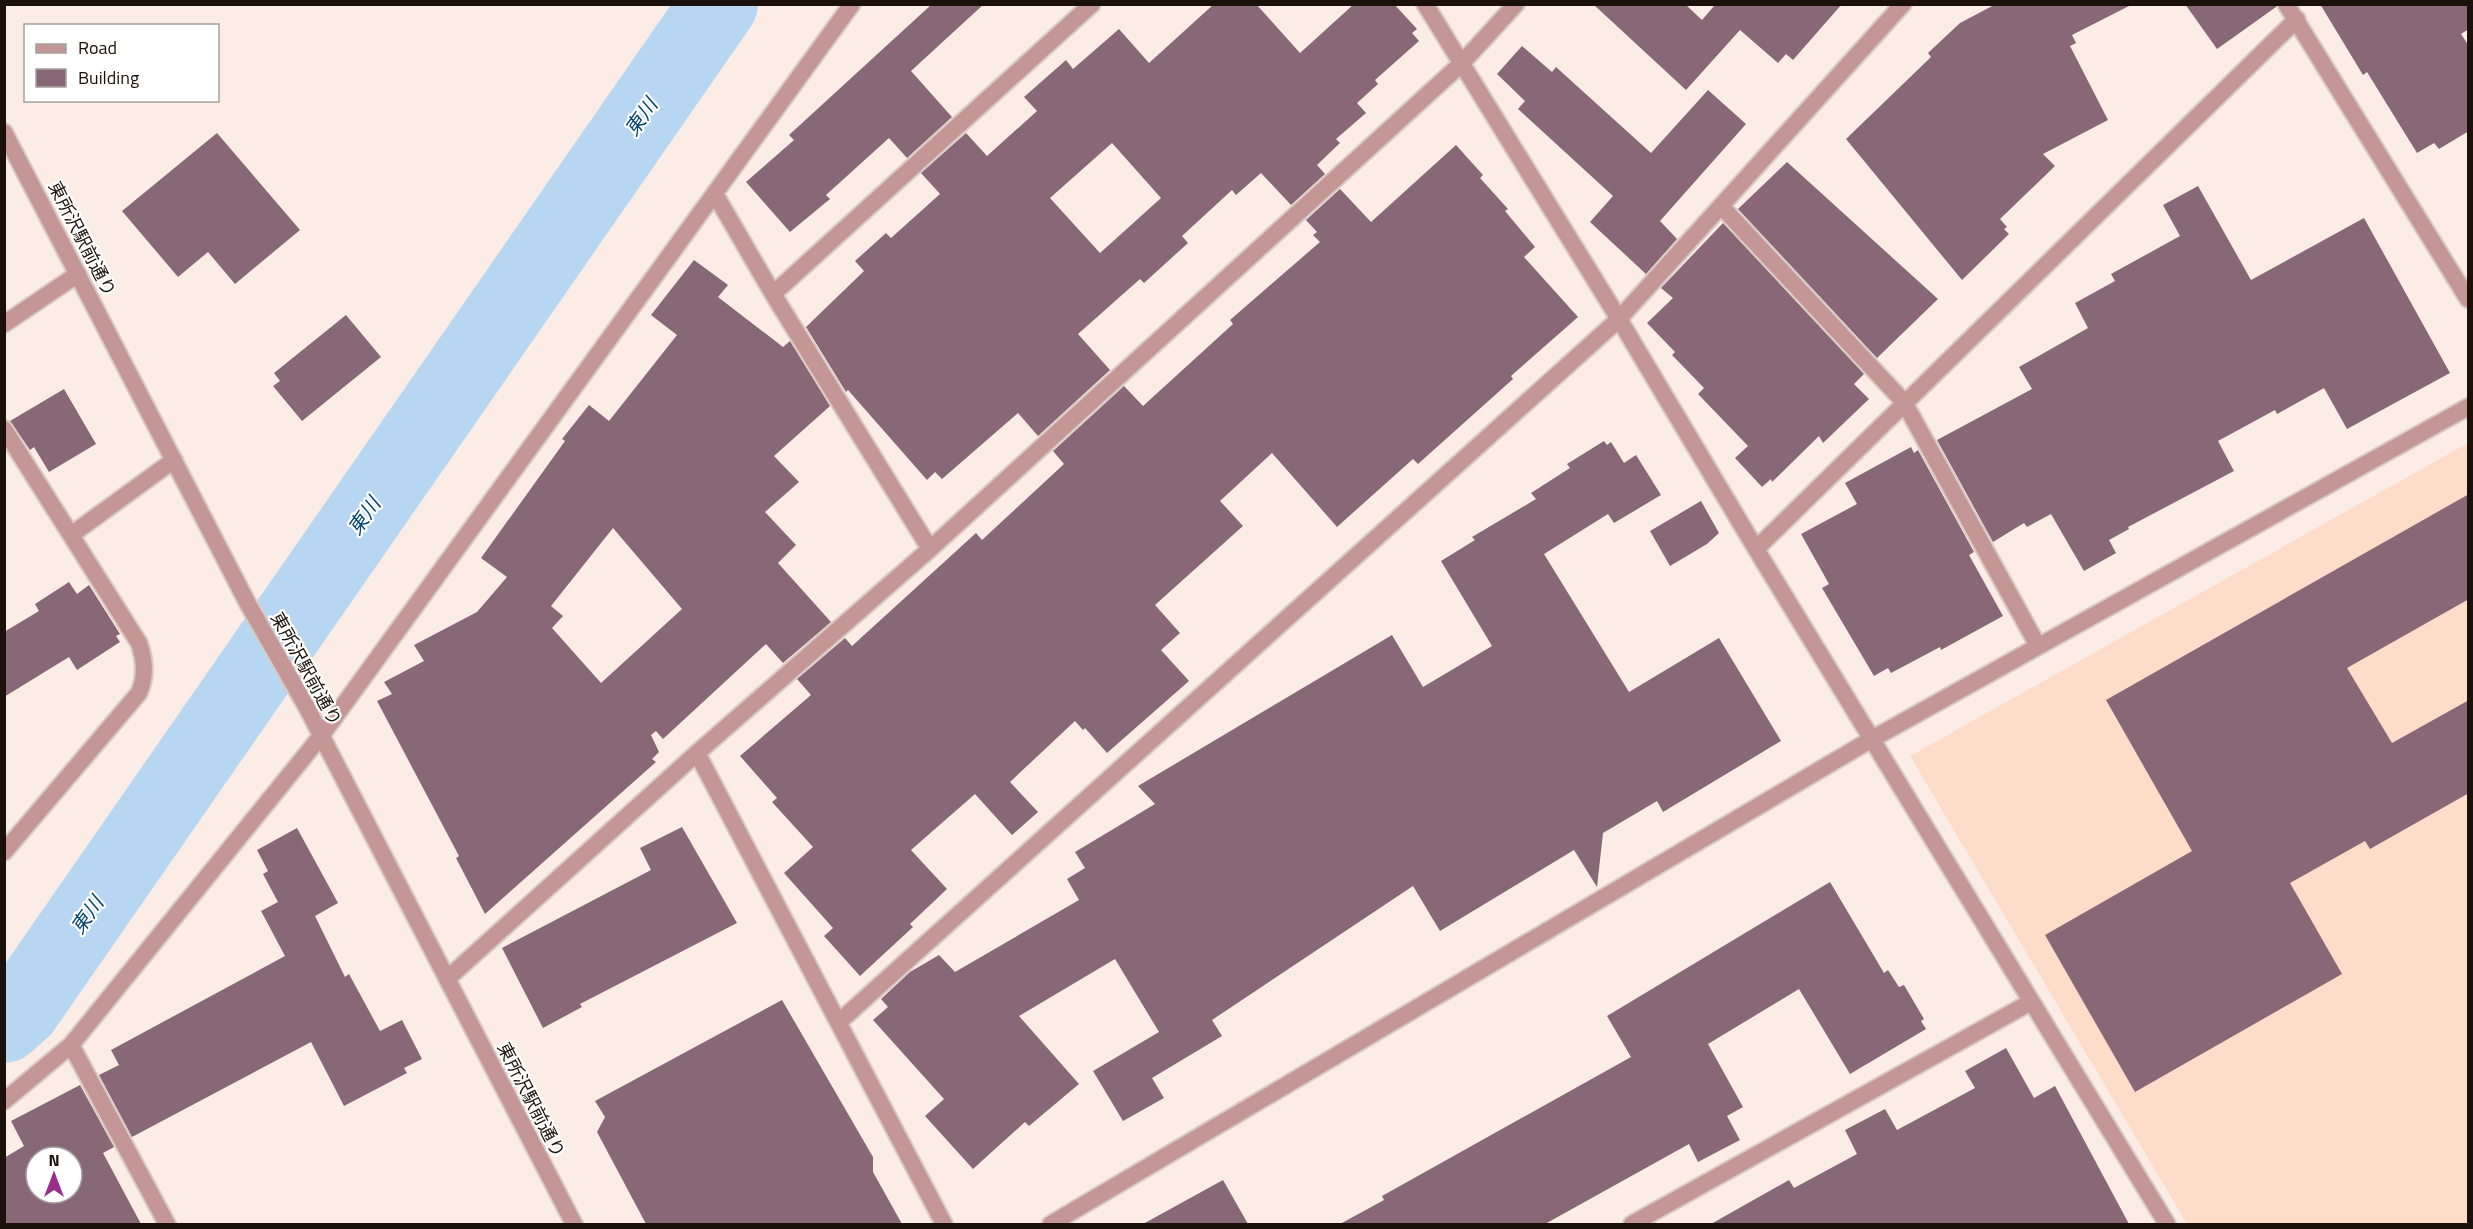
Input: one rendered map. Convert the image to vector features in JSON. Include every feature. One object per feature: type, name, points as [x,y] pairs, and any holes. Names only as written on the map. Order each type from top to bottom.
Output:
[{"type":"street","points":[[4,1101],[71,1045],[321,736],[852,4]]},
{"type":"street","points":[[773,294],[1092,4]]},
{"type":"street","points":[[1425,4],[1619,319],[1756,549],[2167,1224]]},
{"type":"street","points":[[447,980],[697,753],[930,549],[1461,64],[1516,4]]},
{"type":"street","points":[[839,1022],[1619,319],[1903,4]]},
{"type":"street","points":[[2286,4],[2469,299]]},
{"type":"street","points":[[1756,549],[2296,19]]},
{"type":"street","name":"東所沢駅前通り","points":[[4,132],[248,604],[306,706],[574,1224]]},
{"type":"street","points":[[715,194],[773,294],[930,549]]},
{"type":"street","points":[[1721,206],[1904,402],[2038,646]]},
{"type":"street","points":[[4,324],[78,274]]},
{"type":"street","points":[[1051,1224],[1872,739],[2469,407]]},
{"type":"street","points":[[4,429],[138,643],[143,656],[143,684],[138,693],[4,852]]},
{"type":"street","points":[[71,535],[174,460]]},
{"type":"street","points":[[697,753],[944,1224]]},
{"type":"street","points":[[1632,1224],[2031,1002]]},
{"type":"street","points":[[71,1045],[167,1224]]},
{"type":"shaded area","points":[[2468,443],[2468,1224],[2187,1224],[1910,756]]},
{"type":"building","points":[[932,4],[984,4],[911,71],[952,117],[907,158],[889,138],[826,195],[830,199],[790,232],[746,182],[794,140],[789,135]]},
{"type":"building","points":[[1214,4],[1256,4],[1300,53],[1354,4],[1394,4],[1417,29],[1412,33],[1419,41],[1375,80],[1378,84],[1357,103],[1366,113],[1336,139],[1340,143],[1317,165],[1325,174],[1291,205],[1261,173],[1236,195],[1232,190],[1182,236],[1188,243],[1144,283],[1140,279],[1078,334],[1110,370],[1038,436],[1018,413],[942,479],[935,472],[927,480],[848,390],[846,392],[806,327],[864,271],[855,261],[886,233],[891,238],[940,194],[921,173],[966,133],[987,156],[1037,111],[1024,97],[1066,60],[1073,69],[1119,29],[1149,63]],"holes":[[[1112,143],[1161,198],[1100,253],[1050,198]]]},
{"type":"building","points":[[1593,4],[1685,4],[1702,20],[1714,6],[1711,4],[1842,4],[1793,60],[1786,54],[1778,63],[1740,30],[1686,90]]},
{"type":"building","points":[[1996,4],[2133,4],[2072,35],[2076,43],[2070,46],[2108,120],[2043,154],[2055,166],[2000,219],[2007,227],[2004,229],[2009,234],[1962,280],[1846,139],[1931,57],[1928,53],[1960,23]]},
{"type":"building","points":[[2185,4],[2276,4],[2276,7],[2217,49]]},
{"type":"building","points":[[2320,4],[2469,4],[2469,29],[2461,34],[2469,46],[2469,131],[2439,149],[2434,143],[2417,153],[2367,72],[2363,75]]},
{"type":"building","points":[[1522,46],[1552,72],[1556,67],[1651,153],[1708,90],[1746,124],[1660,221],[1677,239],[1646,274],[1590,222],[1613,196],[1518,109],[1525,101],[1497,74]]},
{"type":"building","points":[[217,133],[300,230],[235,284],[208,252],[178,277],[122,211]]},
{"type":"building","points":[[1456,145],[1483,175],[1480,178],[1508,209],[1505,211],[1535,247],[1524,257],[1578,317],[1511,376],[1513,379],[1418,464],[1413,459],[1337,527],[1272,453],[1220,501],[1243,526],[1155,605],[1180,633],[1161,650],[1189,681],[1107,753],[1085,728],[1083,730],[1075,721],[1010,782],[1038,812],[1012,835],[975,794],[911,850],[947,889],[910,924],[913,927],[860,976],[824,936],[833,928],[784,873],[813,847],[772,802],[777,798],[740,756],[811,695],[797,679],[845,638],[852,646],[976,533],[982,540],[1064,464],[1053,451],[1124,386],[1143,406],[1233,324],[1230,320],[1320,242],[1313,235],[1317,232],[1306,220],[1340,189],[1371,222]]},
{"type":"building","points":[[1787,162],[1938,299],[1877,358],[1738,209]]},
{"type":"building","points":[[2198,186],[2251,280],[2364,218],[2450,373],[2347,429],[2324,388],[2277,414],[2275,410],[2218,441],[2234,471],[2128,527],[2129,529],[2109,540],[2116,553],[2084,571],[2051,514],[2027,527],[2024,523],[1993,542],[1937,440],[2032,389],[2019,367],[2088,328],[2075,303],[2115,281],[2111,274],[2180,236],[2163,205]]},
{"type":"building","points":[[1723,223],[1864,374],[1854,384],[1869,399],[1823,443],[1819,436],[1772,482],[1771,479],[1762,487],[1735,458],[1748,446],[1698,394],[1704,388],[1672,355],[1675,352],[1647,323],[1673,298],[1661,288]]},
{"type":"building","points":[[694,260],[728,285],[718,297],[783,347],[790,341],[830,406],[774,456],[799,482],[765,512],[796,545],[778,563],[831,622],[783,663],[766,644],[663,739],[656,731],[651,735],[659,752],[652,759],[656,762],[485,914],[456,858],[459,856],[377,701],[392,694],[384,682],[424,661],[414,645],[477,612],[507,577],[481,558],[565,441],[562,439],[589,405],[609,421],[677,335],[651,315]],"holes":[[[613,528],[682,609],[601,683],[552,628],[563,616],[551,606]]]},
{"type":"building","points":[[346,315],[381,357],[302,421],[273,386],[280,381],[274,373]]},
{"type":"building","points":[[64,389],[96,444],[49,472],[34,447],[30,450],[10,421]]},
{"type":"building","points":[[1604,441],[1607,445],[1611,442],[1624,463],[1636,455],[1661,495],[1614,523],[1608,514],[1544,554],[1629,692],[1719,638],[1781,741],[1663,812],[1657,801],[1603,833],[1597,887],[1574,850],[1440,931],[1413,886],[1212,1020],[1222,1036],[1152,1078],[1164,1098],[1123,1121],[1093,1071],[1159,1032],[1115,959],[1019,1016],[1079,1084],[1029,1126],[1025,1122],[973,1169],[925,1116],[944,1099],[873,1020],[888,1007],[881,999],[910,972],[939,955],[955,972],[1079,900],[1067,879],[1085,868],[1075,852],[1155,804],[1138,786],[1392,635],[1423,687],[1492,646],[1441,561],[1475,540],[1472,537],[1536,499],[1531,493],[1570,468],[1567,464]]},
{"type":"building","points":[[1911,447],[1914,453],[1918,450],[1974,552],[1969,555],[2003,616],[1941,650],[1940,647],[1891,673],[1888,668],[1874,676],[1822,588],[1829,584],[1801,534],[1857,504],[1845,483]]},
{"type":"building","points":[[2469,494],[2469,599],[2347,668],[2392,743],[2469,700],[2469,793],[2370,849],[2365,841],[2290,883],[2342,974],[2135,1092],[2045,935],[2192,851],[2106,700]]},
{"type":"building","points":[[1701,501],[1719,533],[1707,544],[1670,566],[1650,531]]},
{"type":"building","points":[[69,582],[77,594],[89,585],[120,634],[116,636],[120,642],[77,670],[69,657],[4,697],[4,632],[39,611],[35,604]]},
{"type":"building","points":[[682,827],[737,923],[580,1004],[582,1007],[543,1028],[502,948],[651,870],[640,848]]},
{"type":"building","points":[[297,828],[338,903],[315,916],[345,977],[349,974],[380,1031],[402,1020],[422,1059],[404,1068],[407,1073],[344,1106],[311,1042],[132,1137],[99,1075],[119,1065],[111,1050],[285,956],[261,911],[278,902],[263,874],[268,871],[257,850]]},
{"type":"building","points":[[1830,882],[1884,973],[1888,970],[1899,987],[1904,985],[1924,1019],[1921,1021],[1926,1029],[1850,1074],[1799,989],[1708,1044],[1743,1107],[1727,1116],[1740,1140],[1698,1162],[1689,1144],[1545,1224],[1340,1224],[1384,1200],[1382,1196],[1631,1057],[1607,1016]]},
{"type":"building","points":[[782,1000],[873,1157],[873,1172],[902,1224],[646,1224],[597,1132],[605,1117],[595,1101]]},
{"type":"building","points":[[2006,1048],[2034,1098],[2055,1086],[2129,1224],[1711,1224],[1789,1180],[1794,1188],[1857,1154],[1845,1130],[1885,1109],[1897,1130],[1975,1088],[1965,1071]]},
{"type":"building","points":[[80,1085],[114,1147],[103,1153],[141,1224],[4,1224],[4,1158],[24,1146],[11,1121]]},
{"type":"building","points":[[1223,1180],[1248,1224],[1143,1224]]},
{"type":"waterway","name":"東川","points":[[4,1024],[22,1008],[719,4]]}]
